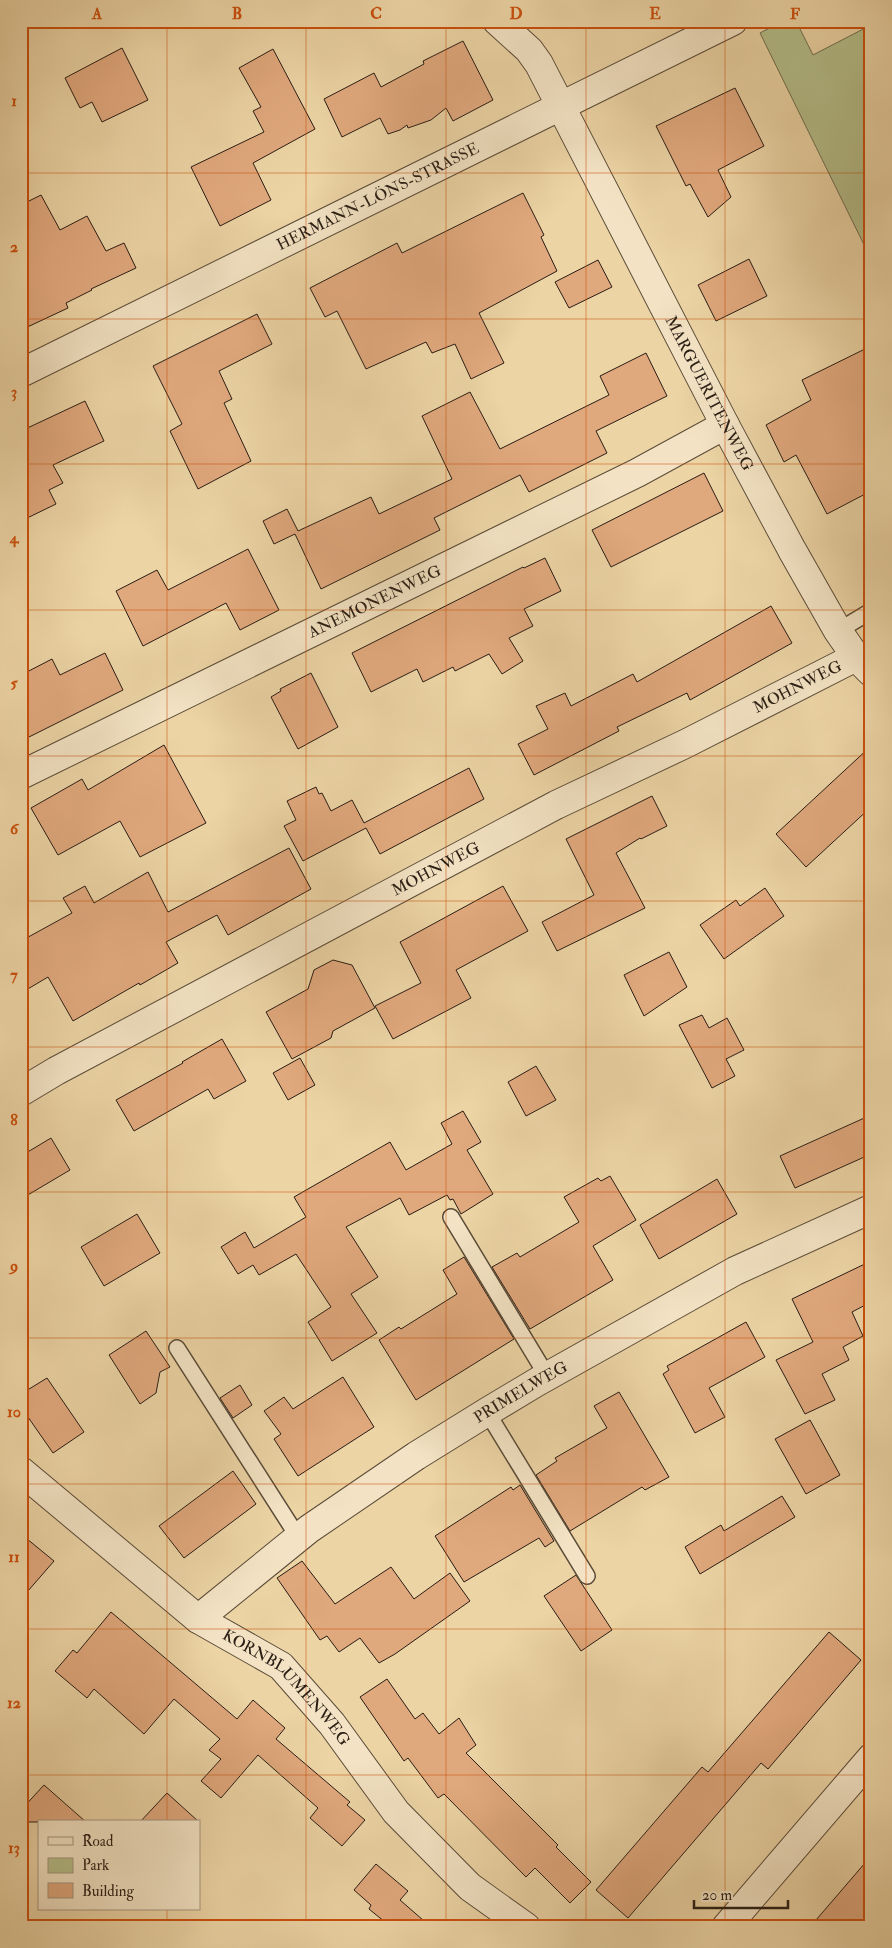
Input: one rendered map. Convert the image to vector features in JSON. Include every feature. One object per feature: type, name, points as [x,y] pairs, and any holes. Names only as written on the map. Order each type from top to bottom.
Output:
[{"type":"street","name":"MARGUERITENWEG","points":[[497,21],[529,50],[539,64],[725,425],[792,550],[838,631],[864,665]]},
{"type":"street","name":"HERMANN-LÖNS-STRASSE","points":[[21,373],[733,21]]},
{"type":"street","name":"ANEMONENWEG","points":[[21,775],[629,477],[725,425]]},
{"type":"street","name":"MOHNWEG","points":[[21,1092],[56,1071],[556,805],[685,744],[864,665]]},
{"type":"street","name":"PRIMELWEG","points":[[198,1619],[298,1537],[416,1456],[486,1412],[735,1271],[871,1209]]},
{"type":"street","name":"KORNBLUMENWEG","points":[[21,1471],[198,1619],[281,1666],[332,1724],[396,1812],[470,1887],[526,1927]]},
{"type":"street","points":[[726,1927],[869,1764]]},
{"type":"lane","points":[[838,631],[871,611]]},
{"type":"lane","points":[[451,1217],[547,1376]]},
{"type":"lane","points":[[177,1348],[298,1537]]},
{"type":"lane","points":[[486,1412],[587,1576]]},
{"type":"green space","points":[[783,21],[796,21],[813,55],[871,25],[871,259],[760,33]]},
{"type":"building","points":[[463,41],[493,100],[453,121],[446,108],[431,120],[408,128],[407,125],[400,130],[388,134],[380,118],[342,137],[324,99],[374,73],[381,87],[424,64],[423,61]]},
{"type":"building","points":[[122,48],[148,100],[102,122],[92,102],[80,108],[65,78]]},
{"type":"building","points":[[273,49],[315,129],[253,163],[271,200],[220,226],[191,167],[264,132],[253,111],[261,107],[239,68]]},
{"type":"building","points":[[735,88],[764,146],[718,170],[731,197],[708,217],[690,184],[686,186],[656,126]]},
{"type":"building","points":[[523,193],[544,235],[541,237],[557,271],[479,313],[504,363],[471,379],[455,344],[432,353],[426,342],[366,369],[337,311],[325,317],[310,288],[397,243],[402,253]]},
{"type":"building","points":[[41,195],[60,230],[87,216],[106,251],[124,243],[136,268],[66,303],[68,308],[21,330],[21,223],[26,220],[21,211],[21,205]]},
{"type":"building","points":[[749,259],[767,296],[716,321],[698,285]]},
{"type":"building","points":[[598,260],[612,287],[569,308],[555,282]]},
{"type":"building","points":[[257,314],[272,344],[219,371],[232,399],[224,403],[251,461],[198,489],[170,431],[182,424],[153,366]]},
{"type":"building","points":[[871,346],[871,491],[827,514],[796,455],[784,462],[766,425],[811,400],[802,380]]},
{"type":"building","points":[[646,353],[667,396],[596,431],[607,453],[529,492],[520,475],[434,518],[440,530],[321,589],[295,534],[274,544],[263,521],[287,509],[298,531],[371,497],[379,514],[452,479],[422,416],[470,392],[500,449],[609,395],[600,376]]},
{"type":"building","points":[[85,401],[104,441],[53,465],[63,483],[49,490],[56,504],[21,521],[21,431]]},
{"type":"building","points":[[704,473],[723,511],[611,567],[592,530]]},
{"type":"building","points":[[248,549],[279,610],[240,630],[226,603],[143,646],[116,591],[157,570],[168,590]]},
{"type":"building","points":[[545,558],[561,591],[524,609],[533,626],[509,638],[523,661],[502,674],[489,654],[455,671],[453,667],[423,682],[417,669],[371,692],[352,653],[523,567]]},
{"type":"building","points":[[771,606],[792,643],[690,700],[687,693],[617,727],[619,731],[534,775],[518,744],[548,729],[536,706],[565,693],[571,706],[633,674],[637,682]]},
{"type":"building","points":[[105,653],[123,690],[21,741],[21,675],[52,659],[60,675]]},
{"type":"building","points":[[311,673],[338,727],[298,749],[271,697],[281,691],[280,689]]},
{"type":"building","points":[[164,745],[206,823],[140,857],[120,821],[58,855],[31,808],[82,779],[88,790]]},
{"type":"building","points":[[871,746],[871,807],[806,867],[776,834]]},
{"type":"building","points":[[469,768],[484,799],[380,854],[366,828],[303,861],[284,826],[296,820],[287,801],[316,787],[319,794],[322,793],[331,811],[352,800],[364,823]]},
{"type":"building","points":[[652,796],[667,826],[640,838],[616,853],[645,908],[557,951],[542,922],[594,895],[566,839]]},
{"type":"building","points":[[289,848],[311,889],[228,935],[217,915],[166,942],[178,963],[140,985],[139,983],[73,1021],[48,977],[21,993],[21,941],[72,913],[63,898],[85,886],[94,903],[148,872],[168,912]]},
{"type":"building","points":[[503,886],[528,931],[456,970],[471,998],[393,1039],[375,1006],[421,983],[400,942]]},
{"type":"building","points":[[765,888],[784,916],[724,959],[700,925],[736,900],[740,906]]},
{"type":"building","points":[[669,952],[687,987],[644,1016],[624,975]]},
{"type":"building","points":[[333,960],[352,965],[375,1008],[333,1031],[331,1038],[292,1059],[266,1012],[308,989],[314,970]]},
{"type":"building","points":[[702,1015],[709,1028],[727,1018],[744,1050],[726,1059],[735,1076],[712,1088],[679,1025]]},
{"type":"building","points":[[222,1039],[246,1081],[214,1099],[208,1089],[134,1131],[116,1100]]},
{"type":"building","points":[[300,1058],[315,1085],[288,1100],[273,1073]]},
{"type":"building","points":[[536,1066],[556,1100],[526,1116],[508,1082]]},
{"type":"building","points":[[463,1111],[481,1142],[467,1150],[493,1194],[461,1214],[453,1199],[450,1200],[447,1195],[409,1215],[400,1198],[346,1227],[378,1277],[351,1294],[377,1333],[332,1361],[308,1322],[331,1307],[296,1254],[259,1275],[253,1265],[238,1274],[221,1247],[245,1232],[254,1248],[306,1217],[294,1197],[390,1142],[406,1170],[452,1144],[441,1123]]},
{"type":"building","points":[[871,1115],[871,1154],[795,1188],[780,1156]]},
{"type":"building","points":[[51,1138],[70,1170],[21,1199],[21,1156]]},
{"type":"building","points":[[610,1176],[636,1220],[593,1246],[613,1280],[530,1329],[492,1267],[517,1253],[520,1257],[579,1222],[564,1197],[598,1178],[601,1181]]},
{"type":"building","points":[[717,1179],[737,1214],[659,1259],[640,1225]]},
{"type":"building","points":[[137,1214],[160,1253],[104,1286],[81,1247]]},
{"type":"building","points":[[464,1257],[514,1339],[416,1400],[379,1340],[399,1327],[401,1329],[457,1294],[443,1270]]},
{"type":"building","points":[[871,1261],[871,1302],[852,1312],[863,1336],[843,1347],[849,1360],[822,1374],[835,1400],[805,1414],[776,1360],[813,1342],[792,1299]]},
{"type":"building","points":[[746,1322],[765,1357],[709,1388],[725,1417],[695,1433],[663,1374],[669,1370],[667,1366]]},
{"type":"building","points":[[146,1331],[170,1367],[160,1372],[156,1393],[140,1404],[109,1355]]},
{"type":"building","points":[[343,1377],[374,1427],[298,1476],[274,1439],[281,1434],[264,1411],[284,1397],[293,1409]]},
{"type":"building","points":[[47,1378],[84,1432],[53,1453],[21,1407],[21,1394]]},
{"type":"building","points":[[240,1385],[252,1405],[233,1418],[220,1398]]},
{"type":"building","points":[[619,1392],[669,1477],[645,1490],[642,1487],[570,1531],[536,1475],[557,1461],[555,1458],[607,1428],[594,1406]]},
{"type":"building","points":[[810,1420],[840,1475],[806,1494],[775,1439]]},
{"type":"building","points":[[233,1471],[256,1504],[184,1558],[159,1526]]},
{"type":"building","points":[[520,1485],[554,1541],[545,1547],[539,1538],[464,1582],[435,1536],[511,1487],[513,1490]]},
{"type":"building","points":[[782,1496],[795,1517],[700,1574],[685,1547],[721,1525],[724,1531]]},
{"type":"building","points":[[21,1534],[54,1561],[21,1599]]},
{"type":"building","points":[[302,1561],[335,1604],[391,1567],[414,1599],[450,1573],[470,1601],[395,1654],[379,1663],[360,1638],[339,1652],[327,1636],[320,1640],[277,1578]]},
{"type":"building","points":[[576,1575],[612,1630],[581,1651],[544,1596]]},
{"type":"building","points":[[111,1612],[237,1719],[253,1700],[285,1728],[276,1739],[350,1802],[347,1805],[365,1820],[342,1846],[310,1818],[318,1808],[258,1755],[221,1798],[201,1781],[221,1759],[209,1750],[220,1739],[174,1699],[144,1734],[94,1689],[87,1698],[55,1671],[73,1650],[77,1653]]},
{"type":"building","points":[[829,1632],[861,1660],[768,1769],[761,1763],[628,1918],[596,1890],[702,1767],[708,1772]]},
{"type":"building","points":[[387,1679],[415,1719],[423,1713],[439,1734],[459,1718],[476,1745],[466,1753],[558,1845],[556,1847],[591,1882],[570,1903],[535,1868],[526,1877],[444,1794],[438,1798],[408,1758],[404,1761],[360,1697]]},
{"type":"building","points":[[44,1785],[84,1820],[21,1822],[21,1810]]},
{"type":"building","points":[[167,1793],[197,1820],[142,1820]]},
{"type":"building","points":[[871,1856],[871,1927],[810,1927]]},
{"type":"building","points":[[376,1864],[408,1891],[400,1900],[431,1927],[391,1927],[369,1909],[371,1905],[354,1890]]}]
